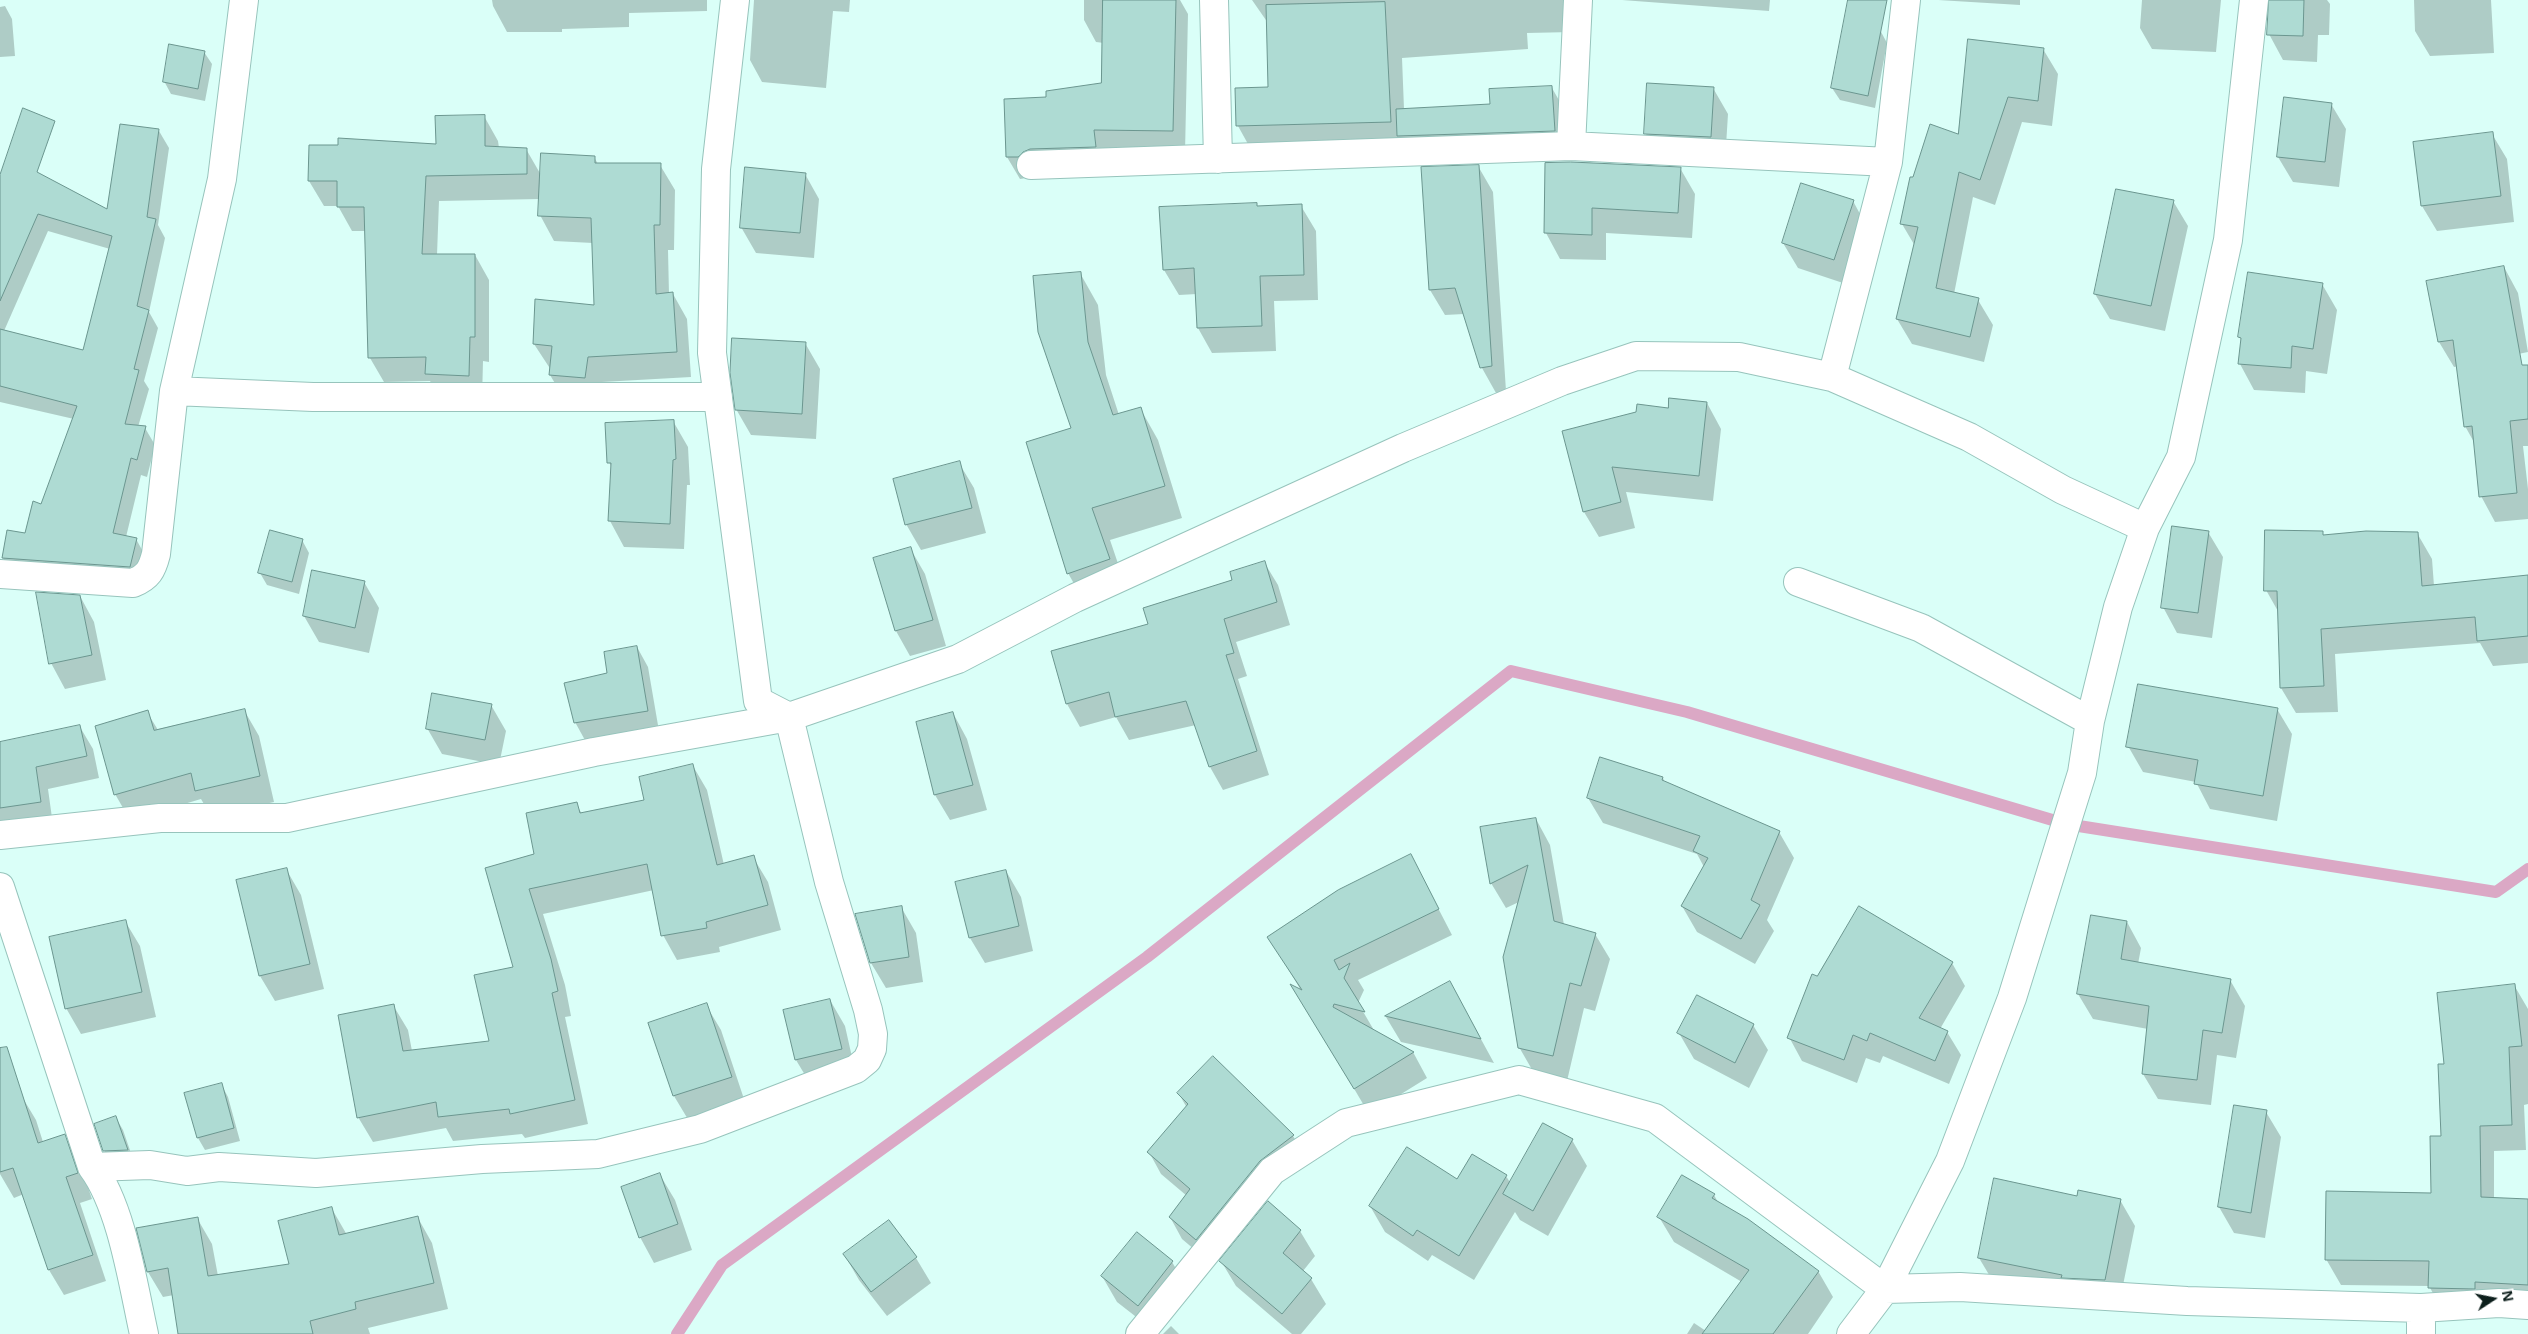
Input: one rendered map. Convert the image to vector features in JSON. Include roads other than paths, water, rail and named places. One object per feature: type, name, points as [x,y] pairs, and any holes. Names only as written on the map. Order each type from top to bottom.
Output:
[{"type":"street","points":[[0,574],[133,584],[145,578],[152,570],[156,554],[174,391],[222,179],[244,0]]},
{"type":"street","points":[[92,1167],[150,1165],[187,1171],[219,1167],[316,1174],[482,1159],[598,1154],[700,1129],[856,1068],[867,1060],[872,1049],[873,1034],[868,1010],[829,882],[789,717],[758,701],[712,352],[716,169],[734,0]]},
{"type":"street","points":[[1214,0],[1218,159]]},
{"type":"street","points":[[1571,146],[1578,0]]},
{"type":"street","points":[[1832,377],[1888,162],[1906,0]]},
{"type":"street","points":[[1851,1334],[1885,1289],[1950,1161],[2012,998],[2082,773],[2090,721],[2118,607],[2145,528],[2181,458],[2228,240],[2254,0]]},
{"type":"street","points":[[1031,165],[1571,146],[1888,162]]},
{"type":"street","points":[[0,835],[160,818],[287,818],[594,752],[789,717],[958,659],[1100,586],[1394,452],[1562,381],[1636,356],[1739,357],[1832,377],[1969,438],[2063,490],[2145,528]]},
{"type":"street","points":[[174,391],[313,397],[718,397]]},
{"type":"street","points":[[1798,582],[1921,628],[2090,721]]},
{"type":"street","points":[[0,888],[92,1167],[104,1182],[112,1205],[144,1334]]},
{"type":"street","points":[[1140,1334],[1272,1171],[1346,1123],[1519,1080],[1655,1118],[1885,1289],[1960,1287],[2187,1301],[2421,1321],[2499,1303],[2528,1305]]},
{"type":"waterway","points":[[677,1334],[722,1265],[1147,957],[1511,671],[1687,712],[2066,824],[2496,892],[2528,869]]}]
